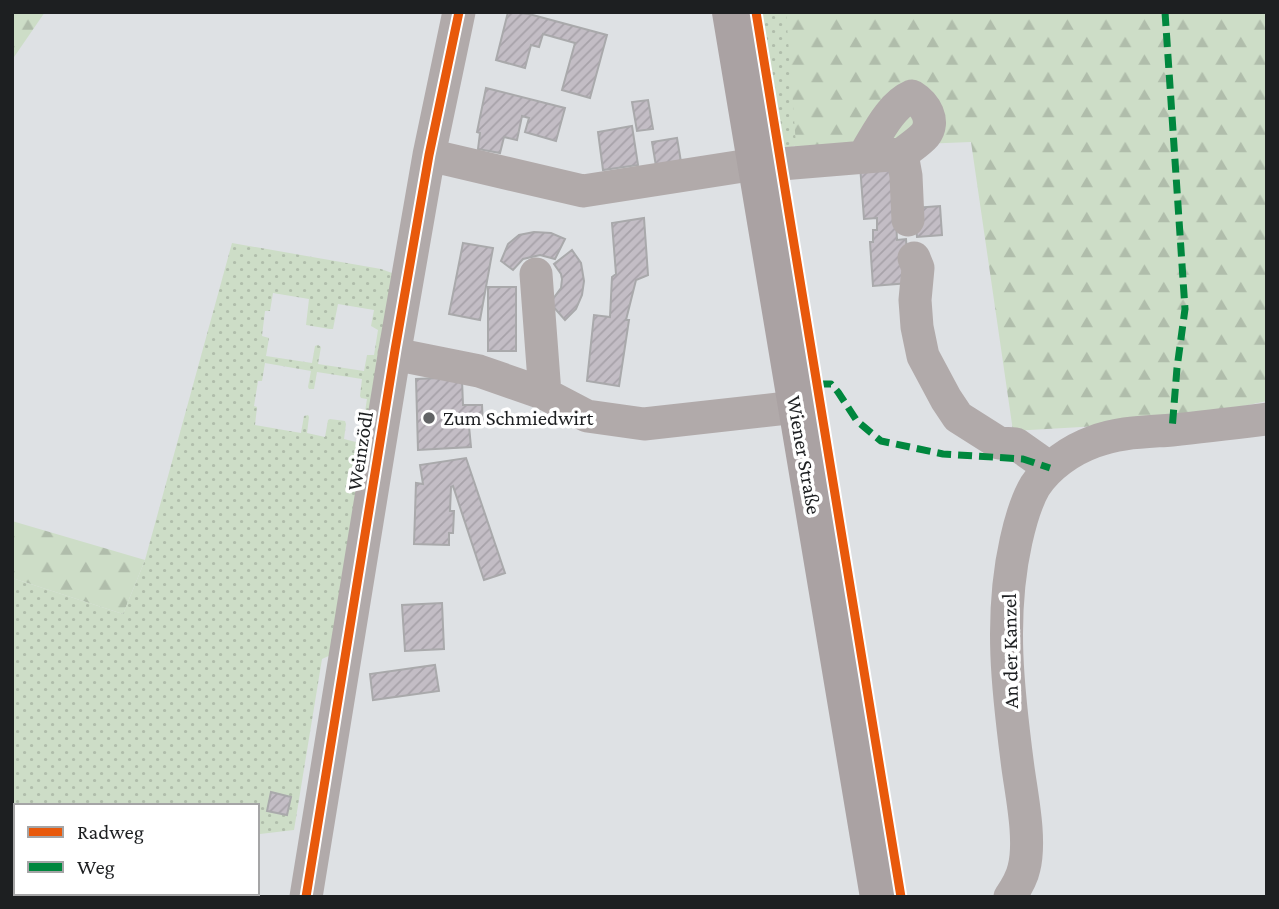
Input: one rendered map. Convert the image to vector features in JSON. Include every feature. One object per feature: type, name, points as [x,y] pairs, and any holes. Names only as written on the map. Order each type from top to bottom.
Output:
[{"type":"main road","name":"Wiener Straße","points":[[730,12],[879,897]]},
{"type":"street","name":"Weinzödl","points":[[306,897],[394,354],[429,155],[459,12]]},
{"type":"street","points":[[863,157],[889,116],[905,151],[908,220]]},
{"type":"street","points":[[429,155],[583,191],[756,164],[863,157],[905,151]]},
{"type":"street","points":[[914,258],[918,268],[915,300],[923,356],[946,399],[958,417],[999,443],[1016,444],[1050,468]]},
{"type":"street","points":[[536,274],[545,394]]},
{"type":"street","points":[[394,354],[479,371],[545,394],[587,416],[644,425],[796,407]]},
{"type":"street","name":"An der Kanzel","points":[[1010,897],[1024,868],[1026,847],[1008,683],[1006,606],[1010,566],[1027,502],[1036,484],[1069,453],[1093,441],[1125,433],[1267,419]]},
{"type":"green space","points":[[12,12],[45,12],[12,60]]},
{"type":"green space","points":[[731,12],[786,12],[796,145],[756,164]]},
{"type":"green space","points":[[784,12],[1267,12],[1267,401],[1169,422],[1013,431],[971,142],[795,149]]},
{"type":"green space","points":[[232,243],[392,273],[346,648],[322,659],[294,830],[260,834],[259,866],[259,804],[14,804],[14,895],[258,897],[12,897],[12,578],[123,614],[145,560]],"holes":[[[273,293],[309,299],[306,325],[333,329],[338,304],[374,310],[371,326],[378,330],[374,355],[367,355],[364,371],[318,364],[321,347],[318,345],[315,346],[312,363],[266,356],[269,338],[262,336],[265,311],[270,311]],[[265,363],[311,371],[309,389],[314,389],[317,372],[362,379],[360,396],[367,399],[363,424],[360,425],[356,442],[344,439],[345,421],[328,420],[325,437],[307,433],[308,415],[304,416],[301,433],[255,425],[257,407],[254,406],[258,381],[262,381]]]},
{"type":"green space","points":[[12,521],[145,560],[123,614],[12,578]]},
{"type":"building","points":[[508,12],[529,14],[607,35],[590,98],[562,90],[575,43],[543,34],[539,47],[531,45],[525,68],[496,60]]},
{"type":"building","points":[[486,88],[565,108],[556,141],[525,132],[529,118],[522,116],[517,140],[504,137],[500,153],[478,149],[480,133],[477,132]]},
{"type":"building","points":[[648,100],[653,129],[637,131],[632,102]]},
{"type":"building","points":[[632,126],[638,165],[603,170],[598,132]]},
{"type":"building","points":[[677,138],[681,162],[656,166],[652,142]]},
{"type":"building","points":[[898,163],[897,240],[906,239],[909,283],[873,286],[870,242],[873,242],[873,230],[877,230],[877,218],[864,219],[860,165]]},
{"type":"building","points":[[940,206],[942,235],[917,237],[914,208]]},
{"type":"building","points":[[644,218],[648,275],[636,280],[626,320],[629,320],[619,386],[587,381],[594,315],[610,317],[612,277],[616,274],[612,223]]},
{"type":"building","points":[[551,233],[565,239],[555,259],[540,255],[523,259],[513,270],[501,261],[508,244],[519,235]]},
{"type":"building","points":[[463,243],[493,248],[480,320],[449,314]]},
{"type":"building","points":[[572,250],[581,263],[584,281],[576,309],[565,320],[550,303],[561,288],[562,279],[554,264]]},
{"type":"building","points":[[488,287],[516,287],[516,351],[488,351]]},
{"type":"building","points":[[416,379],[462,380],[463,405],[482,405],[483,426],[469,426],[471,447],[418,450]]},
{"type":"building","points":[[466,458],[505,573],[484,580],[453,486],[450,511],[454,511],[453,533],[449,533],[449,545],[414,544],[416,483],[423,484],[420,465]]},
{"type":"building","points":[[442,603],[444,649],[405,651],[402,605]]},
{"type":"building","points":[[435,665],[439,691],[373,700],[370,674]]},
{"type":"building","points":[[271,792],[291,797],[287,815],[267,811]]},
{"type":"marked path","points":[[1165,12],[1185,309],[1172,430]]},
{"type":"marked path","points":[[818,384],[831,384],[857,421],[881,441],[943,454],[1023,459],[1050,468]]},
{"type":"cycle path","points":[[306,897],[395,350],[429,155],[459,12]]},
{"type":"cycle path","points":[[756,12],[901,897]]},
{"type":"place","name":"Zum Schmiedwirt","points":[[429,418]]}]
